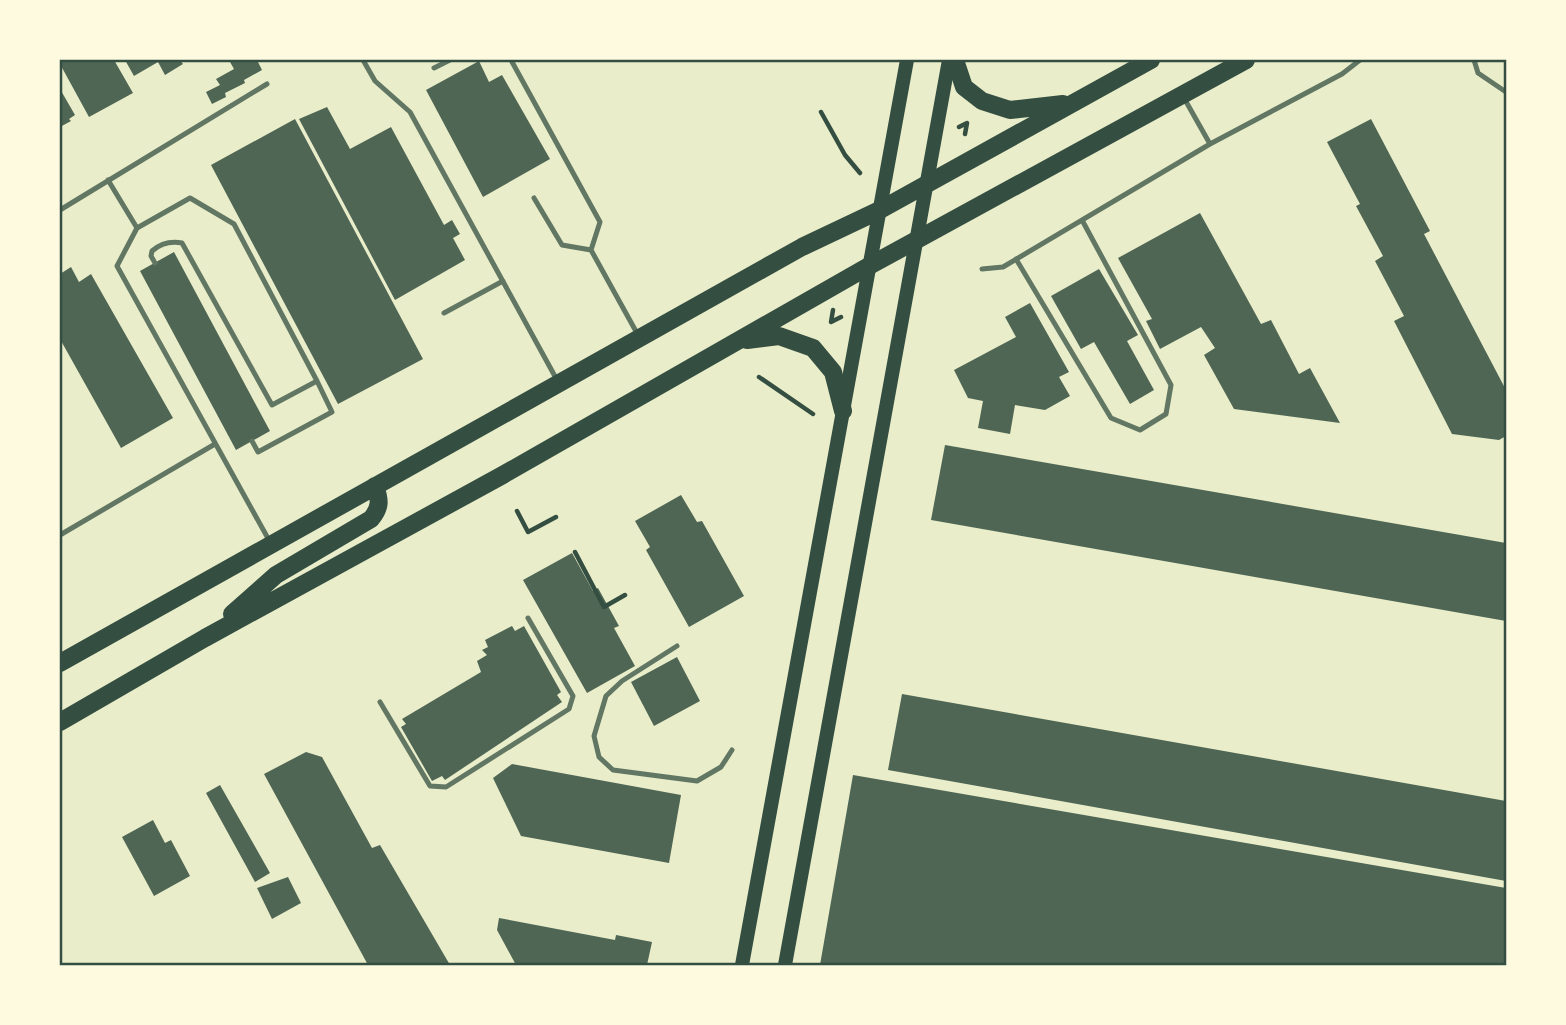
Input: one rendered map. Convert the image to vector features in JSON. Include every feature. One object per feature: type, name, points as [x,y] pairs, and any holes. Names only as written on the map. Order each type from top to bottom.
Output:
[{"type":"main road","points":[[742,965],[907,60]]},
{"type":"main road","points":[[952,60],[964,87],[982,101],[1010,110],[1073,103]]},
{"type":"main road","points":[[785,965],[915,242],[952,60]]},
{"type":"main road","points":[[60,722],[869,266],[1246,60]]},
{"type":"main road","points":[[60,663],[802,247],[880,210],[1145,61]]},
{"type":"main road","points":[[737,342],[779,336],[813,348],[833,372],[844,411]]},
{"type":"main road","points":[[205,638],[276,575],[372,519],[379,509],[375,486]]},
{"type":"lane","points":[[363,60],[375,81],[410,112],[559,383]]},
{"type":"lane","points":[[434,68],[450,60]]},
{"type":"lane","points":[[511,60],[600,222],[591,250],[639,338]]},
{"type":"lane","points":[[982,269],[1003,267],[1210,144],[1342,74],[1360,60]]},
{"type":"lane","points":[[1474,60],[1478,73],[1507,92]]},
{"type":"lane","points":[[60,210],[267,83]]},
{"type":"lane","points":[[1183,95],[1210,144]]},
{"type":"lane","points":[[108,180],[137,228]]},
{"type":"lane","points":[[252,441],[258,452],[332,412],[234,224],[190,198],[137,228],[117,266],[271,545]]},
{"type":"lane","points":[[534,198],[562,245],[591,250]]},
{"type":"lane","points":[[1016,259],[1111,418],[1140,430],[1167,414],[1171,385],[1082,220]]},
{"type":"lane","points":[[155,262],[151,256],[158,246],[182,243],[272,405],[317,381]]},
{"type":"lane","points":[[444,313],[503,281]]},
{"type":"lane","points":[[60,535],[215,444]]},
{"type":"lane","points":[[380,702],[430,786],[446,787],[569,709],[573,696],[528,618]]},
{"type":"lane","points":[[677,646],[622,681],[606,696],[594,736],[599,757],[613,770],[697,781],[721,767],[732,750]]},
{"type":"path","points":[[821,112],[845,155],[860,173]]},
{"type":"path","points":[[959,127],[967,123],[965,134]]},
{"type":"path","points":[[824,333],[831,322],[833,309]]},
{"type":"path","points":[[831,322],[842,317]]},
{"type":"path","points":[[759,377],[813,414]]},
{"type":"path","points":[[517,511],[528,532],[556,517]]},
{"type":"path","points":[[575,552],[604,607],[625,595]]},
{"type":"building","points":[[60,60],[114,60],[133,93],[89,117]]},
{"type":"building","points":[[125,60],[180,60],[183,64],[165,75],[158,62],[134,76]]},
{"type":"building","points":[[257,60],[262,70],[212,104],[206,92],[220,85],[216,79],[234,69],[230,62]]},
{"type":"building","points":[[479,61],[489,82],[502,75],[550,159],[483,197],[426,90]]},
{"type":"building","points":[[60,89],[75,115],[69,119],[71,121],[60,127]]},
{"type":"building","points":[[327,107],[350,149],[391,127],[444,225],[452,220],[460,234],[453,238],[465,260],[395,300],[299,119]]},
{"type":"building","points":[[295,119],[423,359],[338,404],[211,165]]},
{"type":"building","points":[[1371,119],[1430,231],[1424,234],[1506,390],[1506,436],[1499,440],[1452,434],[1394,321],[1404,316],[1375,261],[1383,256],[1356,206],[1360,204],[1327,142]]},
{"type":"building","points":[[1200,213],[1261,324],[1271,320],[1299,374],[1310,368],[1340,423],[1234,409],[1204,355],[1215,348],[1201,327],[1160,349],[1146,321],[1152,319],[1118,258]]},
{"type":"building","points":[[174,252],[270,431],[236,450],[140,271]]},
{"type":"building","points":[[71,267],[79,282],[91,274],[173,418],[121,448],[60,339],[60,274]]},
{"type":"building","points":[[1099,269],[1138,335],[1127,341],[1154,390],[1130,404],[1094,342],[1081,349],[1051,296]]},
{"type":"building","points":[[1030,303],[1069,372],[1059,377],[1070,396],[1045,410],[1015,405],[1010,434],[978,428],[983,401],[968,398],[954,370],[1016,337],[1005,317]]},
{"type":"building","points":[[945,445],[1506,543],[1506,621],[931,520]]},
{"type":"building","points":[[681,495],[697,522],[702,521],[744,596],[689,627],[646,550],[650,547],[635,521]]},
{"type":"building","points":[[572,553],[593,591],[598,588],[619,626],[614,628],[635,666],[587,693],[523,580]]},
{"type":"building","points":[[512,626],[515,631],[524,626],[561,692],[557,695],[562,702],[445,780],[442,776],[432,781],[401,727],[406,724],[402,719],[481,672],[477,661],[487,655],[482,650],[488,647],[485,640]]},
{"type":"building","points":[[677,657],[700,701],[654,726],[631,682]]},
{"type":"building","points":[[902,694],[1506,801],[1506,881],[888,770]]},
{"type":"building","points":[[306,752],[322,757],[372,848],[380,845],[450,965],[368,965],[264,774]]},
{"type":"building","points":[[512,764],[681,795],[669,863],[521,836],[493,778]]},
{"type":"building","points":[[853,775],[1506,888],[1506,965],[820,965]]},
{"type":"building","points":[[220,785],[270,873],[255,882],[206,793]]},
{"type":"building","points":[[153,820],[165,843],[171,840],[190,876],[154,896],[122,837]]},
{"type":"building","points":[[288,877],[301,903],[272,919],[257,888]]},
{"type":"building","points":[[499,918],[615,940],[616,935],[652,942],[647,965],[516,965],[497,930]]}]
